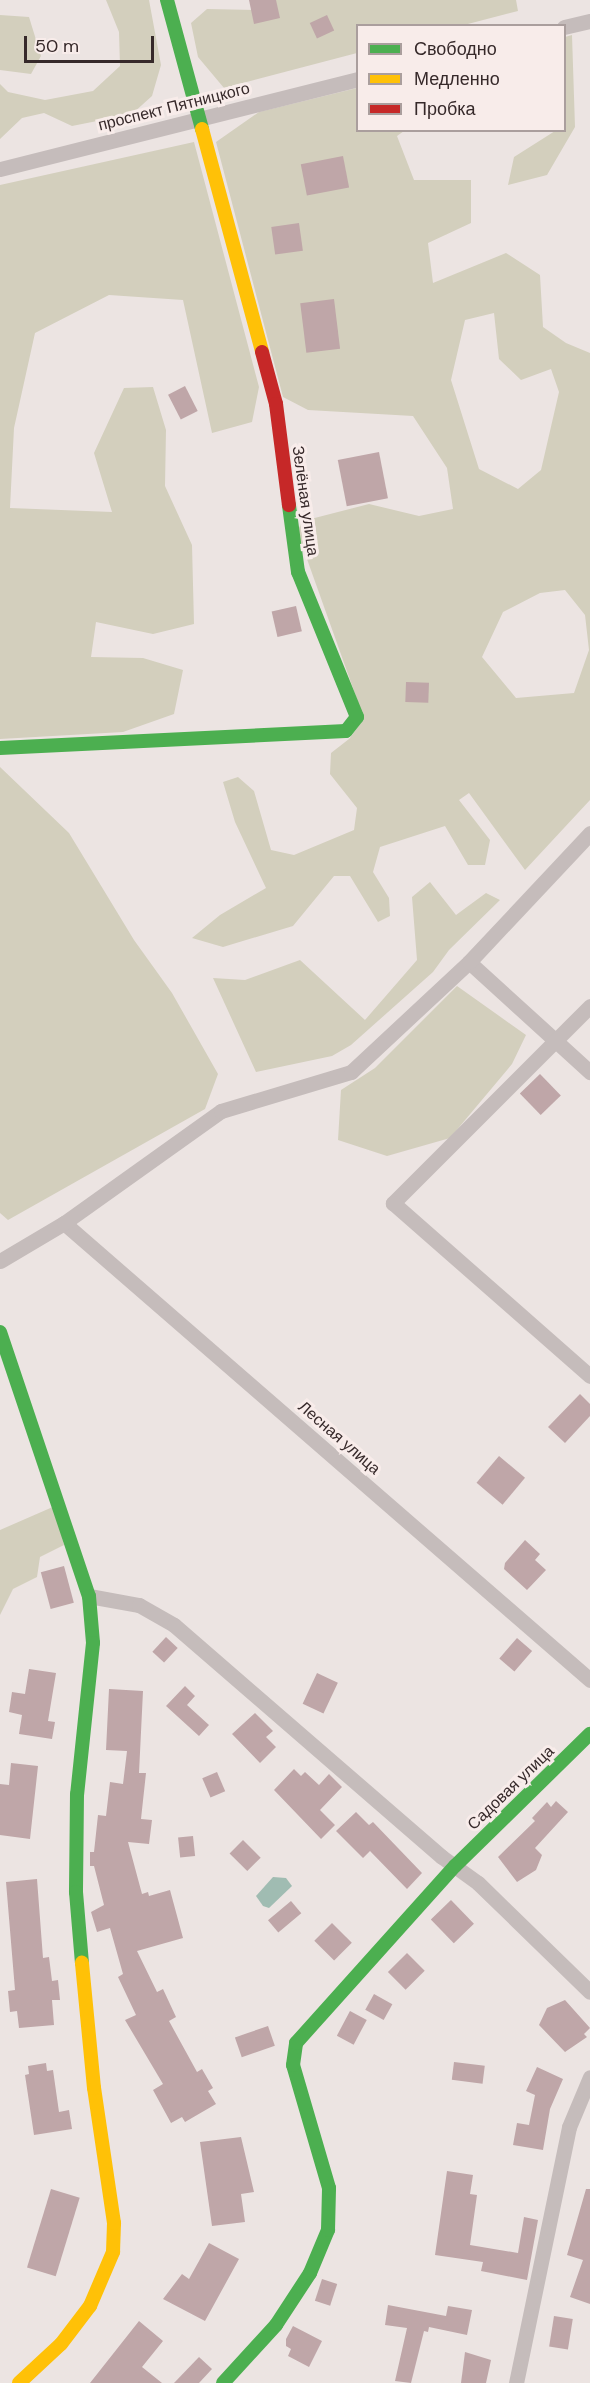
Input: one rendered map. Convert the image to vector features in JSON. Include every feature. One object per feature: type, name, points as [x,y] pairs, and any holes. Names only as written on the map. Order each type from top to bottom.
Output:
[{"type":"street","name":"Зелёная улица","points":[[0,748],[346,731],[357,717],[298,572],[276,404],[202,119],[167,0]]},
{"type":"street","points":[[566,27],[590,21]]},
{"type":"street","name":"проспект Пятницкого","points":[[0,169],[356,79]]},
{"type":"street","points":[[0,1261],[64,1223],[221,1111],[351,1072],[469,962],[590,833]]},
{"type":"street","points":[[469,962],[590,1072]]},
{"type":"street","points":[[590,1006],[393,1203],[590,1376]]},
{"type":"street","name":"Лесная улица","points":[[64,1223],[590,1680]]},
{"type":"street","points":[[0,1332],[89,1596],[93,1643],[77,1794],[76,1880],[94,2088],[108,2172],[114,2242],[90,2307],[61,2344],[19,2383]]},
{"type":"street","points":[[89,1596],[139,1605],[174,1625],[455,1866],[478,1883],[590,1992]]},
{"type":"street","name":"Садовая улица","points":[[223,2383],[276,2325],[310,2273],[328,2230],[329,2188],[293,2065],[296,2043],[455,1866],[590,1734]]},
{"type":"street","points":[[516,2383],[569,2127],[590,2077]]},
{"type":"shaded area","points":[[106,0],[149,0],[161,65],[152,96],[132,114],[72,126],[44,113],[22,118],[0,139],[0,84],[8,92],[45,100],[93,91],[120,66],[119,32]]},
{"type":"shaded area","points":[[268,0],[516,0],[518,11],[468,24],[356,24],[356,53],[224,88],[198,57],[191,23],[207,9],[261,10]]},
{"type":"shaded area","points":[[0,15],[29,17],[41,56],[31,74],[0,70]]},
{"type":"shaded area","points":[[572,35],[575,127],[547,175],[508,185],[514,157],[553,132],[566,132],[566,37]]},
{"type":"shaded area","points":[[356,88],[356,132],[403,132],[397,136],[414,180],[471,180],[471,223],[428,243],[433,283],[506,253],[540,275],[543,327],[566,343],[590,353],[590,800],[525,870],[469,793],[459,800],[490,840],[485,865],[468,865],[445,826],[380,847],[373,872],[389,898],[390,916],[378,922],[350,876],[334,876],[293,926],[223,947],[192,938],[220,915],[266,888],[235,822],[223,782],[238,777],[254,791],[271,850],[294,855],[354,830],[357,808],[330,774],[331,753],[349,739],[364,719],[297,531],[303,521],[369,504],[419,516],[453,509],[447,468],[413,416],[308,410],[283,397],[216,142],[259,112]],"holes":[[[494,313],[499,359],[521,380],[551,369],[559,392],[541,470],[518,489],[479,469],[451,380],[465,320]],[[565,590],[585,615],[589,650],[574,693],[516,698],[482,657],[503,612],[540,593]]]},
{"type":"shaded area","points":[[194,142],[259,387],[252,422],[212,433],[183,300],[109,295],[35,333],[14,428],[10,508],[112,512],[94,453],[124,388],[153,387],[166,430],[165,486],[192,545],[194,624],[153,634],[96,622],[91,657],[143,658],[183,670],[174,714],[123,732],[0,739],[0,185]]},
{"type":"shaded area","points":[[0,767],[69,833],[134,940],[172,993],[218,1074],[205,1109],[8,1220],[0,1213]]},
{"type":"shaded area","points":[[430,882],[456,915],[486,893],[500,900],[449,950],[433,972],[351,1045],[332,1056],[256,1072],[213,978],[245,980],[300,960],[365,1020],[417,960],[412,897]]},
{"type":"shaded area","points":[[457,986],[526,1035],[512,1064],[450,1138],[387,1156],[338,1140],[341,1090],[375,1068]]},
{"type":"shaded area","points":[[55,1506],[64,1545],[40,1557],[37,1577],[13,1589],[0,1615],[0,1530]]},
{"type":"shaded area","points":[[273,1877],[286,1878],[292,1886],[269,1908],[263,1906],[256,1896]]},
{"type":"building","points":[[249,0],[276,0],[280,18],[254,24]]},
{"type":"building","points":[[327,15],[334,30],[317,38],[310,23]]},
{"type":"building","points":[[343,156],[349,187],[307,196],[301,164]]},
{"type":"building","points":[[299,223],[303,251],[275,255],[271,227]]},
{"type":"building","points":[[334,299],[340,349],[306,353],[300,303]]},
{"type":"building","points":[[185,386],[198,411],[181,420],[168,395]]},
{"type":"building","points":[[379,452],[388,498],[347,506],[338,460]]},
{"type":"building","points":[[296,606],[302,631],[277,637],[272,612]]},
{"type":"building","points":[[406,682],[429,683],[428,703],[405,702]]},
{"type":"building","points":[[540,1074],[561,1096],[541,1115],[520,1093]]},
{"type":"building","points":[[580,1394],[590,1404],[590,1416],[565,1443],[548,1427]]},
{"type":"building","points":[[499,1456],[525,1478],[503,1505],[477,1483]]},
{"type":"building","points":[[525,1540],[540,1554],[535,1560],[546,1570],[527,1590],[504,1569],[505,1563]]},
{"type":"building","points":[[64,1566],[74,1603],[51,1609],[41,1572]]},
{"type":"building","points":[[166,1637],[178,1648],[164,1663],[152,1652]]},
{"type":"building","points":[[517,1638],[532,1651],[514,1671],[499,1658]]},
{"type":"building","points":[[29,1669],[56,1673],[48,1721],[55,1722],[52,1739],[19,1734],[22,1715],[9,1712],[12,1692],[25,1694]]},
{"type":"building","points":[[317,1673],[338,1683],[323,1714],[303,1704]]},
{"type":"building","points":[[185,1686],[195,1696],[187,1705],[209,1725],[199,1736],[166,1706]]},
{"type":"building","points":[[109,1689],[143,1691],[139,1773],[146,1773],[141,1819],[152,1820],[149,1844],[128,1842],[142,1894],[148,1892],[149,1896],[170,1890],[183,1938],[137,1951],[157,1992],[163,1989],[176,2017],[169,2021],[197,2072],[202,2069],[213,2088],[208,2091],[216,2104],[185,2122],[182,2117],[171,2123],[153,2090],[163,2084],[125,2020],[136,2015],[118,1977],[123,1974],[110,1928],[97,1932],[91,1912],[104,1905],[94,1866],[90,1866],[90,1852],[94,1852],[98,1815],[106,1816],[110,1782],[123,1784],[127,1751],[106,1750]]},
{"type":"building","points":[[255,1713],[273,1731],[266,1737],[276,1747],[260,1763],[232,1734]]},
{"type":"building","points":[[11,1763],[38,1766],[30,1839],[0,1835],[0,1784],[9,1785]]},
{"type":"building","points":[[294,1769],[301,1776],[305,1772],[319,1785],[329,1774],[342,1787],[320,1810],[335,1825],[321,1839],[274,1790]]},
{"type":"building","points":[[217,1772],[225,1791],[210,1798],[202,1778]]},
{"type":"building","points":[[556,1801],[568,1812],[535,1848],[542,1855],[536,1870],[517,1882],[498,1857],[535,1821],[532,1818],[547,1802],[551,1807]]},
{"type":"building","points":[[356,1812],[369,1825],[373,1822],[422,1873],[407,1889],[370,1851],[363,1858],[336,1831]]},
{"type":"building","points":[[193,1836],[195,1856],[180,1857],[178,1838]]},
{"type":"building","points":[[243,1840],[261,1858],[247,1871],[230,1853]]},
{"type":"building","points":[[37,1879],[43,1958],[49,1957],[52,1981],[58,1980],[60,2000],[52,2000],[54,2025],[19,2028],[17,2011],[10,2012],[8,1991],[15,1990],[6,1882]]},
{"type":"building","points":[[451,1900],[474,1924],[454,1943],[431,1919]]},
{"type":"building","points":[[291,1901],[301,1913],[278,1933],[268,1920]]},
{"type":"building","points":[[332,1923],[352,1943],[334,1960],[314,1941]]},
{"type":"building","points":[[407,1953],[425,1971],[406,1990],[388,1972]]},
{"type":"building","points":[[374,1994],[392,2004],[384,2020],[365,2010]]},
{"type":"building","points":[[565,2000],[590,2028],[584,2034],[587,2037],[565,2052],[539,2025],[547,2008]]},
{"type":"building","points":[[350,2011],[367,2020],[354,2045],[337,2036]]},
{"type":"building","points":[[268,2026],[275,2046],[242,2057],[235,2037]]},
{"type":"building","points":[[454,2062],[485,2066],[483,2084],[452,2080]]},
{"type":"building","points":[[46,2063],[47,2071],[53,2070],[59,2112],[69,2110],[72,2129],[34,2135],[25,2075],[29,2074],[28,2066]]},
{"type":"building","points":[[537,2067],[563,2079],[550,2109],[543,2150],[513,2145],[517,2123],[529,2125],[535,2095],[526,2091]]},
{"type":"building","points":[[241,2137],[254,2192],[241,2194],[245,2222],[212,2226],[200,2142]]},
{"type":"building","points":[[447,2171],[473,2175],[470,2194],[477,2195],[470,2245],[518,2253],[524,2217],[538,2220],[527,2280],[481,2271],[483,2262],[435,2255]]},
{"type":"building","points":[[51,2189],[80,2198],[56,2276],[27,2267]]},
{"type":"building","points":[[586,2189],[590,2189],[590,2304],[570,2297],[583,2260],[567,2255]]},
{"type":"building","points":[[209,2243],[239,2259],[205,2321],[163,2299],[182,2274],[189,2279]]},
{"type":"building","points":[[322,2279],[337,2284],[330,2306],[315,2301]]},
{"type":"building","points":[[388,2305],[446,2316],[448,2306],[472,2310],[467,2335],[429,2327],[428,2332],[424,2331],[411,2383],[395,2381],[407,2328],[385,2325]]},
{"type":"building","points":[[554,2316],[573,2319],[568,2350],[549,2347]]},
{"type":"building","points":[[139,2321],[163,2341],[142,2367],[162,2383],[90,2383]]},
{"type":"building","points":[[293,2326],[322,2341],[309,2367],[288,2356],[291,2349],[286,2346],[286,2339]]},
{"type":"building","points":[[465,2352],[491,2360],[486,2383],[461,2383]]},
{"type":"building","points":[[199,2357],[212,2369],[199,2383],[174,2383]]},
{"type":"traffic: fast","points":[[167,0],[202,129]]},
{"type":"traffic: fast","points":[[0,748],[346,731],[357,717],[298,572],[289,505]]},
{"type":"traffic: fast","points":[[0,1332],[89,1596],[93,1643],[77,1794],[76,1892],[82,1963]]},
{"type":"traffic: fast","points":[[223,2383],[276,2325],[310,2273],[328,2230],[329,2188],[293,2065],[296,2043],[455,1866],[590,1734]]},
{"type":"traffic: slow","points":[[202,129],[262,352]]},
{"type":"traffic: slow","points":[[19,2383],[61,2344],[90,2306],[113,2252],[114,2223],[94,2088],[82,1963]]},
{"type":"traffic: jam","points":[[262,352],[276,404],[289,505]]}]
